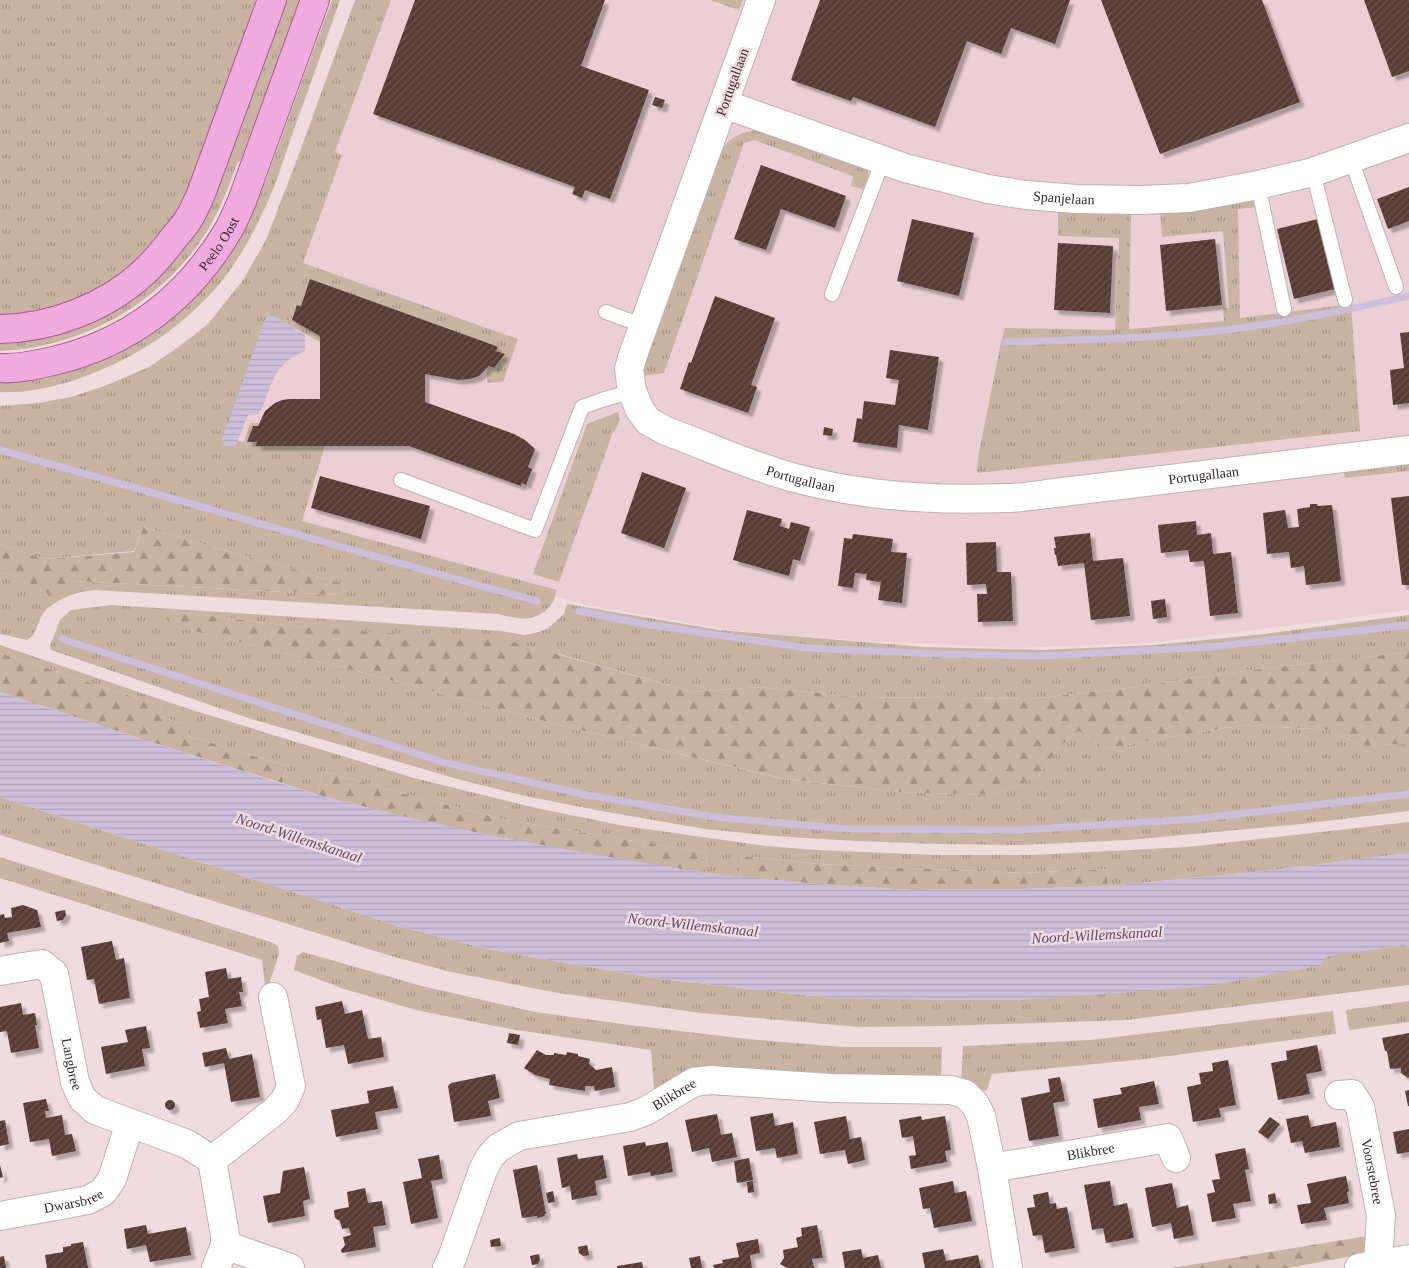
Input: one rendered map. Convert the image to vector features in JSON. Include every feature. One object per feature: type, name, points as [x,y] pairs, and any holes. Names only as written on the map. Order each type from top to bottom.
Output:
[{"type":"main road","points":[[0,330],[50,322],[74,315],[122,289],[142,274],[161,255],[189,219],[201,194],[272,0]]},
{"type":"main road","name":"Peelo Oost","points":[[0,368],[11,369],[44,363],[75,356],[103,345],[130,332],[155,314],[188,284],[230,227],[242,201],[315,0]]},
{"type":"street","name":"Portugallaan","points":[[761,0],[629,369],[632,391],[640,410],[648,420],[666,431],[791,477],[872,493],[916,498],[1017,497],[1409,450]]},
{"type":"street","name":"Spanjelaan","points":[[724,104],[905,168],[988,189],[1026,195],[1076,199],[1139,200],[1189,198],[1313,172],[1408,140]]},
{"type":"street","name":"Langbree","points":[[0,971],[42,964],[54,974],[75,1082],[82,1098],[96,1110],[186,1144],[212,1160]]},
{"type":"street","points":[[273,998],[291,1086],[285,1100],[275,1111],[212,1160],[224,1225],[220,1256],[290,1268]]},
{"type":"street","name":"Blikbree","points":[[447,1268],[483,1170],[490,1157],[498,1148],[519,1136],[630,1117],[646,1111],[694,1082],[710,1080],[831,1088],[951,1090],[966,1094],[975,1104],[981,1116],[992,1168],[1008,1268]]},
{"type":"street","name":"Voorstebree","points":[[1338,1095],[1352,1094],[1360,1107],[1381,1216],[1369,1266],[1409,1259]]},
{"type":"street","name":"Dwarsbree","points":[[0,1216],[88,1200],[103,1192],[112,1179],[130,1123]]},
{"type":"street","name":"Blikbree","points":[[992,1168],[1168,1138],[1176,1158]]},
{"type":"lane","points":[[1351,159],[1396,287]]},
{"type":"lane","points":[[832,294],[883,160]]},
{"type":"lane","points":[[1313,172],[1345,300]]},
{"type":"lane","points":[[1258,185],[1284,308]]},
{"type":"lane","points":[[606,312],[644,326]]},
{"type":"lane","points":[[401,480],[534,530],[582,407],[632,391]]},
{"type":"shaded area","points":[[378,0],[1409,0],[1409,610],[1152,643],[1013,648],[864,641],[728,630],[586,605],[208,502]]},
{"type":"green space","points":[[0,0],[263,0],[192,197],[162,244],[88,301],[0,323]]},
{"type":"green space","points":[[280,0],[303,0],[287,37],[240,162],[238,161],[225,195],[209,228],[191,254],[170,277],[146,298],[92,330],[62,341],[31,348],[0,351],[0,337],[151,276]]},
{"type":"green space","points":[[332,0],[340,0],[272,193],[236,262],[216,288],[193,312],[167,333],[125,359],[84,377],[42,389],[0,392],[0,382],[36,379],[71,371],[104,359],[136,342],[166,322],[193,299],[216,272],[237,243],[256,206]]},
{"type":"green space","points":[[355,0],[391,0],[335,152],[342,155],[303,263],[518,339],[503,382],[487,383],[487,369],[489,366],[494,368],[505,355],[495,351],[498,348],[310,279],[301,306],[297,305],[292,319],[288,318],[320,336],[320,342],[271,315],[265,320],[222,441],[234,447],[238,441],[244,442],[250,423],[259,423],[258,426],[253,426],[247,442],[257,442],[256,446],[325,446],[302,521],[557,590],[553,602],[541,614],[535,617],[513,618],[498,614],[95,590],[61,599],[45,611],[35,632],[27,640],[0,634],[0,572],[19,578],[59,599],[73,581],[342,595],[344,584],[143,527],[134,551],[46,559],[0,545],[0,406],[38,403],[71,397],[107,385],[149,367],[208,324],[243,280],[266,240]]},
{"type":"green space","points":[[710,0],[743,0],[739,10]]},
{"type":"green space","points":[[760,130],[862,165],[868,171],[863,189],[851,186],[853,176],[754,140],[744,143],[664,373],[643,376],[643,364],[719,153],[736,136]]},
{"type":"green space","points":[[1254,201],[1255,207],[1238,209],[1240,318],[1351,304],[1360,431],[977,473],[978,458],[1005,328],[1115,330],[1119,238],[1058,236],[1058,211],[1131,213],[1129,329],[1224,321],[1223,308],[1229,308],[1223,231],[1162,237],[1160,212]]},
{"type":"green space","points":[[618,412],[619,423],[613,432],[559,582],[533,574],[587,424]]},
{"type":"green space","points":[[1409,461],[1409,471],[1345,478],[1343,469]]},
{"type":"green space","points":[[143,527],[344,584],[342,595],[74,581],[59,600],[19,578],[0,572],[0,545],[46,559],[134,552]]},
{"type":"green space","points":[[567,604],[719,630],[924,647],[1042,650],[1155,645],[1265,634],[1409,615],[1409,652],[1030,699],[858,697],[760,687],[693,692],[559,654],[308,628],[172,611],[170,625],[342,667],[559,725],[784,779],[900,792],[993,795],[1038,777],[1057,749],[1078,731],[1107,749],[1246,725],[1331,730],[1361,746],[1409,742],[1409,811],[1301,824],[1129,840],[1023,845],[855,841],[705,829],[525,796],[461,780],[248,718],[51,650],[50,646],[60,620],[71,610],[111,605],[501,631],[525,635],[547,629],[564,614]]},
{"type":"green space","points":[[172,611],[308,628],[506,640],[693,692],[760,687],[858,697],[1030,699],[1409,652],[1409,742],[1361,746],[1331,730],[1246,725],[1107,749],[1078,731],[1057,749],[1038,777],[993,795],[900,792],[785,779],[559,725],[342,667],[169,625]]},
{"type":"green space","points":[[0,645],[186,708],[414,778],[536,808],[625,826],[765,846],[817,850],[937,855],[1032,855],[1187,847],[1409,822],[1409,853],[1266,871],[1108,886],[1106,869],[1022,873],[819,864],[742,856],[740,877],[705,873],[707,853],[506,820],[322,771],[318,795],[282,783],[287,766],[188,736],[187,725],[159,716],[161,706],[0,653]]},
{"type":"green space","points":[[0,653],[161,706],[159,716],[187,725],[188,736],[287,766],[282,783],[0,692]]},
{"type":"green space","points":[[322,771],[506,820],[707,853],[705,873],[566,850],[484,834],[421,821],[318,795]]},
{"type":"green space","points":[[0,797],[398,926],[487,949],[660,979],[832,998],[1019,1000],[1403,945],[1409,947],[1409,985],[1126,1020],[859,1027],[701,1013],[558,993],[451,972],[391,956],[0,835]]},
{"type":"green space","points":[[742,856],[819,864],[1022,873],[1106,869],[1108,886],[911,890],[817,884],[740,877]]},
{"type":"green space","points":[[0,857],[271,942],[278,946],[279,954],[266,994],[262,960],[0,878]]},
{"type":"green space","points":[[303,952],[422,986],[535,1012],[747,1039],[842,1047],[942,1047],[941,1080],[690,1075],[654,1090],[651,1050],[510,1029],[416,1010],[344,989],[294,970],[297,956]]},
{"type":"green space","points":[[1409,1001],[1409,1022],[1349,1030],[1346,1010]]},
{"type":"green space","points":[[1333,1011],[1336,1034],[1145,1059],[992,1074],[987,1090],[977,1091],[961,1084],[963,1046],[1090,1040]]},
{"type":"green space","points":[[1367,1236],[1363,1254],[1288,1268],[1172,1268]]},
{"type":"water","points":[[271,315],[305,335],[305,351],[290,359],[280,368],[259,414],[248,415],[236,445],[232,448],[224,445],[222,439],[265,320]]},
{"type":"water","name":"Noord-Willemskanaal","points":[[0,692],[318,795],[484,834],[705,873],[817,884],[911,890],[1023,889],[1108,886],[1266,871],[1409,853],[1409,947],[1403,945],[1328,956],[1319,966],[1202,987],[1019,1000],[832,998],[660,979],[487,949],[398,926],[0,797]]},
{"type":"building","points":[[415,0],[605,0],[581,66],[649,90],[610,199],[585,190],[582,198],[572,194],[575,187],[373,114]]},
{"type":"building","points":[[820,0],[1070,0],[1055,44],[1011,28],[1001,54],[967,41],[935,127],[853,97],[851,101],[791,80]]},
{"type":"building","points":[[1101,0],[1262,0],[1300,102],[1160,154]]},
{"type":"building","points":[[1364,0],[1409,0],[1409,71],[1392,77]]},
{"type":"building","points":[[655,97],[665,100],[662,108],[652,105]]},
{"type":"building","points":[[761,165],[846,196],[835,228],[781,209],[766,250],[734,239]]},
{"type":"building","points":[[1409,187],[1409,221],[1388,229],[1377,199]]},
{"type":"building","points":[[912,219],[974,233],[959,296],[897,281]]},
{"type":"building","points":[[1318,219],[1335,289],[1294,299],[1277,229]]},
{"type":"building","points":[[1215,239],[1222,305],[1166,311],[1160,245]]},
{"type":"building","points":[[1058,243],[1113,246],[1110,313],[1054,310]]},
{"type":"building","points":[[310,279],[496,346],[498,348],[495,351],[505,354],[494,368],[489,366],[479,376],[470,379],[458,380],[425,374],[425,402],[514,434],[525,440],[535,449],[528,467],[532,469],[526,485],[522,483],[521,486],[409,446],[256,446],[257,442],[247,442],[253,426],[258,426],[265,411],[275,403],[289,399],[320,399],[320,336],[292,320],[297,305],[301,306]]},
{"type":"building","points":[[715,296],[775,318],[751,385],[757,387],[748,413],[680,389]]},
{"type":"building","points":[[1409,332],[1409,403],[1393,405],[1390,370],[1404,368],[1400,333]]},
{"type":"building","points":[[890,350],[939,357],[928,430],[899,425],[897,448],[853,442],[857,418],[862,419],[864,401],[895,405],[899,380],[886,378]]},
{"type":"building","points":[[824,427],[833,429],[832,436],[823,435]]},
{"type":"building","points":[[642,472],[686,488],[664,548],[621,533]]},
{"type":"building","points":[[320,476],[430,506],[421,539],[311,508]]},
{"type":"building","points":[[1409,496],[1409,585],[1402,585],[1391,498]]},
{"type":"building","points":[[1310,504],[1317,504],[1318,506],[1332,505],[1341,581],[1306,585],[1304,566],[1291,568],[1289,552],[1267,554],[1263,513],[1285,510],[1288,528],[1299,527],[1297,509],[1310,507]]},
{"type":"building","points":[[747,510],[782,519],[780,526],[789,529],[791,522],[810,527],[800,561],[793,559],[789,576],[733,560]]},
{"type":"building","points":[[1196,521],[1197,535],[1211,533],[1213,554],[1231,552],[1238,613],[1210,616],[1204,561],[1190,562],[1188,550],[1161,553],[1158,525]]},
{"type":"building","points":[[1090,533],[1093,561],[1123,558],[1130,616],[1091,620],[1084,563],[1058,566],[1054,548],[1056,548],[1054,537]]},
{"type":"building","points":[[853,534],[893,539],[891,552],[907,553],[902,603],[878,600],[881,582],[866,580],[867,574],[855,573],[853,588],[838,586],[844,538],[852,539]]},
{"type":"building","points":[[996,542],[997,572],[1011,572],[1013,621],[978,622],[977,594],[987,594],[986,584],[967,585],[966,543]]},
{"type":"building","points":[[1165,599],[1167,617],[1153,619],[1151,601]]},
{"type":"building","points":[[23,905],[37,910],[41,927],[7,933],[9,941],[0,943],[0,915],[4,914],[5,918],[12,917],[11,908]]},
{"type":"building","points":[[65,910],[66,915],[63,920],[57,921],[55,912]]},
{"type":"building","points":[[112,941],[116,960],[124,958],[130,998],[99,1004],[94,979],[87,980],[81,947]]},
{"type":"building","points":[[226,968],[228,979],[241,977],[243,992],[239,992],[242,1006],[225,1009],[228,1023],[200,1028],[197,1012],[201,1011],[199,999],[209,997],[205,972]]},
{"type":"building","points":[[342,1001],[345,1014],[362,1010],[368,1039],[381,1037],[384,1057],[348,1064],[344,1045],[326,1048],[321,1019],[317,1020],[315,1007]]},
{"type":"building","points":[[21,1003],[23,1015],[35,1013],[39,1048],[11,1053],[7,1031],[0,1032],[0,1007]]},
{"type":"building","points":[[146,1026],[150,1048],[142,1049],[145,1066],[106,1074],[101,1047],[128,1042],[125,1030]]},
{"type":"building","points":[[509,1033],[520,1035],[518,1045],[507,1043]]},
{"type":"building","points":[[1409,1033],[1408,1078],[1401,1073],[1401,1068],[1390,1069],[1387,1051],[1385,1051],[1382,1038]]},
{"type":"building","points":[[1317,1045],[1322,1071],[1306,1074],[1310,1094],[1278,1100],[1271,1063],[1287,1060],[1286,1051]]},
{"type":"building","points":[[226,1048],[229,1059],[252,1054],[260,1097],[231,1102],[224,1063],[205,1067],[202,1053]]},
{"type":"building","points":[[537,1050],[546,1055],[554,1055],[554,1053],[566,1055],[567,1052],[578,1054],[578,1056],[590,1059],[589,1064],[596,1070],[612,1067],[615,1087],[595,1091],[594,1086],[585,1086],[585,1091],[549,1085],[550,1079],[535,1075],[524,1068]]},
{"type":"building","points":[[1228,1060],[1236,1105],[1219,1108],[1221,1117],[1193,1122],[1187,1087],[1201,1084],[1199,1073],[1213,1071],[1212,1063]]},
{"type":"building","points":[[495,1074],[500,1098],[488,1101],[491,1116],[454,1122],[448,1086],[451,1083]]},
{"type":"building","points":[[1060,1077],[1065,1101],[1053,1103],[1059,1136],[1029,1141],[1021,1098],[1050,1092],[1048,1079]]},
{"type":"building","points":[[1154,1081],[1159,1104],[1139,1107],[1141,1120],[1098,1128],[1093,1099],[1122,1094],[1120,1088]]},
{"type":"building","points":[[393,1086],[398,1108],[375,1112],[378,1129],[336,1137],[331,1110],[369,1103],[367,1091]]},
{"type":"building","points":[[1409,1090],[1409,1106],[1408,1106],[1405,1091]]},
{"type":"building","points":[[46,1099],[49,1111],[45,1111],[46,1118],[62,1115],[65,1135],[72,1134],[76,1151],[52,1156],[49,1139],[30,1142],[23,1103]]},
{"type":"building","points":[[170,1100],[175,1105],[170,1110],[165,1105]]},
{"type":"building","points":[[773,1113],[775,1126],[793,1122],[798,1154],[777,1158],[775,1148],[756,1151],[750,1117]]},
{"type":"building","points":[[717,1114],[721,1135],[732,1133],[737,1157],[712,1162],[709,1148],[692,1152],[685,1120]]},
{"type":"building","points":[[1308,1115],[1311,1127],[1336,1122],[1340,1147],[1305,1153],[1302,1141],[1291,1143],[1286,1119]]},
{"type":"building","points":[[846,1116],[850,1139],[861,1137],[865,1160],[848,1164],[845,1150],[820,1154],[814,1122]]},
{"type":"building","points":[[921,1116],[922,1120],[945,1116],[951,1150],[945,1151],[947,1162],[911,1169],[909,1156],[916,1155],[913,1136],[902,1138],[899,1120]]},
{"type":"building","points":[[1270,1117],[1280,1124],[1268,1139],[1258,1132]]},
{"type":"building","points":[[5,1120],[9,1144],[0,1146],[0,1121]]},
{"type":"building","points":[[1409,1129],[1409,1152],[1397,1154],[1393,1132]]},
{"type":"building","points":[[645,1142],[646,1146],[668,1142],[673,1172],[651,1176],[650,1172],[628,1176],[623,1146]]},
{"type":"building","points":[[1245,1148],[1249,1169],[1245,1170],[1251,1201],[1233,1204],[1236,1218],[1212,1222],[1207,1194],[1215,1192],[1212,1180],[1220,1179],[1215,1154]]},
{"type":"building","points":[[577,1154],[578,1159],[603,1155],[607,1178],[595,1181],[597,1195],[572,1200],[570,1186],[562,1188],[557,1158]]},
{"type":"building","points":[[439,1155],[443,1179],[431,1181],[438,1218],[411,1224],[403,1182],[422,1178],[418,1159]]},
{"type":"building","points":[[749,1158],[753,1180],[737,1183],[734,1161]]},
{"type":"building","points":[[0,1165],[3,1177],[0,1178]]},
{"type":"building","points":[[537,1165],[546,1214],[537,1218],[537,1216],[522,1218],[513,1170]]},
{"type":"building","points":[[304,1167],[310,1199],[303,1201],[305,1216],[268,1223],[263,1196],[280,1193],[283,1171]]},
{"type":"building","points":[[1346,1176],[1349,1203],[1324,1208],[1327,1220],[1301,1224],[1297,1205],[1311,1203],[1307,1184]]},
{"type":"building","points":[[753,1181],[754,1192],[748,1193],[747,1182]]},
{"type":"building","points":[[953,1181],[955,1193],[966,1191],[972,1221],[934,1228],[930,1208],[923,1209],[919,1188]]},
{"type":"building","points":[[1110,1181],[1114,1206],[1127,1203],[1134,1238],[1106,1243],[1103,1228],[1092,1230],[1084,1185]]},
{"type":"building","points":[[1172,1183],[1177,1208],[1188,1205],[1194,1235],[1174,1239],[1171,1223],[1152,1227],[1145,1188]]},
{"type":"building","points":[[365,1188],[368,1203],[382,1201],[386,1225],[373,1227],[376,1247],[342,1253],[341,1250],[345,1245],[343,1237],[351,1235],[349,1228],[342,1229],[340,1221],[335,1218],[334,1210],[349,1207],[347,1192]]},
{"type":"building","points":[[553,1191],[555,1202],[548,1203],[546,1193]]},
{"type":"building","points":[[1048,1192],[1050,1204],[1056,1203],[1057,1209],[1067,1207],[1075,1248],[1045,1253],[1042,1235],[1033,1236],[1027,1208],[1035,1207],[1033,1195]]},
{"type":"building","points":[[1275,1193],[1277,1203],[1269,1204],[1268,1195]]},
{"type":"building","points":[[146,1225],[148,1234],[186,1227],[191,1255],[150,1262],[146,1245],[127,1249],[124,1229]]},
{"type":"building","points":[[817,1225],[823,1258],[812,1259],[814,1268],[787,1268],[780,1264],[784,1258],[783,1250],[798,1247],[796,1238],[802,1236],[801,1228]]},
{"type":"building","points":[[500,1238],[501,1246],[491,1247],[490,1240]]},
{"type":"building","points":[[758,1239],[760,1253],[750,1255],[752,1268],[714,1268],[713,1265],[723,1263],[722,1260],[739,1257],[736,1243]]},
{"type":"building","points":[[83,1242],[88,1268],[47,1268],[45,1255],[63,1252],[63,1247]]},
{"type":"building","points":[[587,1245],[589,1255],[583,1256],[579,1253],[578,1247]]},
{"type":"building","points":[[861,1249],[863,1258],[878,1255],[881,1268],[845,1268],[842,1252]]},
{"type":"building","points":[[943,1249],[946,1261],[978,1255],[981,1268],[925,1268],[922,1253]]},
{"type":"building","points":[[539,1254],[540,1260],[538,1264],[532,1265],[530,1256]]},
{"type":"building","points":[[4,1256],[6,1268],[0,1268],[0,1257]]},
{"type":"building","points":[[700,1256],[702,1268],[691,1268],[689,1258]]},
{"type":"building","points":[[642,1262],[643,1268],[617,1268],[617,1266]]},
{"type":"waterway","points":[[1005,342],[1131,338],[1207,332],[1258,326],[1409,296]]},
{"type":"waterway","points":[[0,450],[537,601]]},
{"type":"waterway","points":[[579,611],[644,624],[807,648],[1043,656],[1210,647],[1409,625]]},
{"type":"waterway","points":[[62,639],[446,763],[587,795],[715,817],[847,829],[1021,830],[1194,819],[1409,794]]}]
